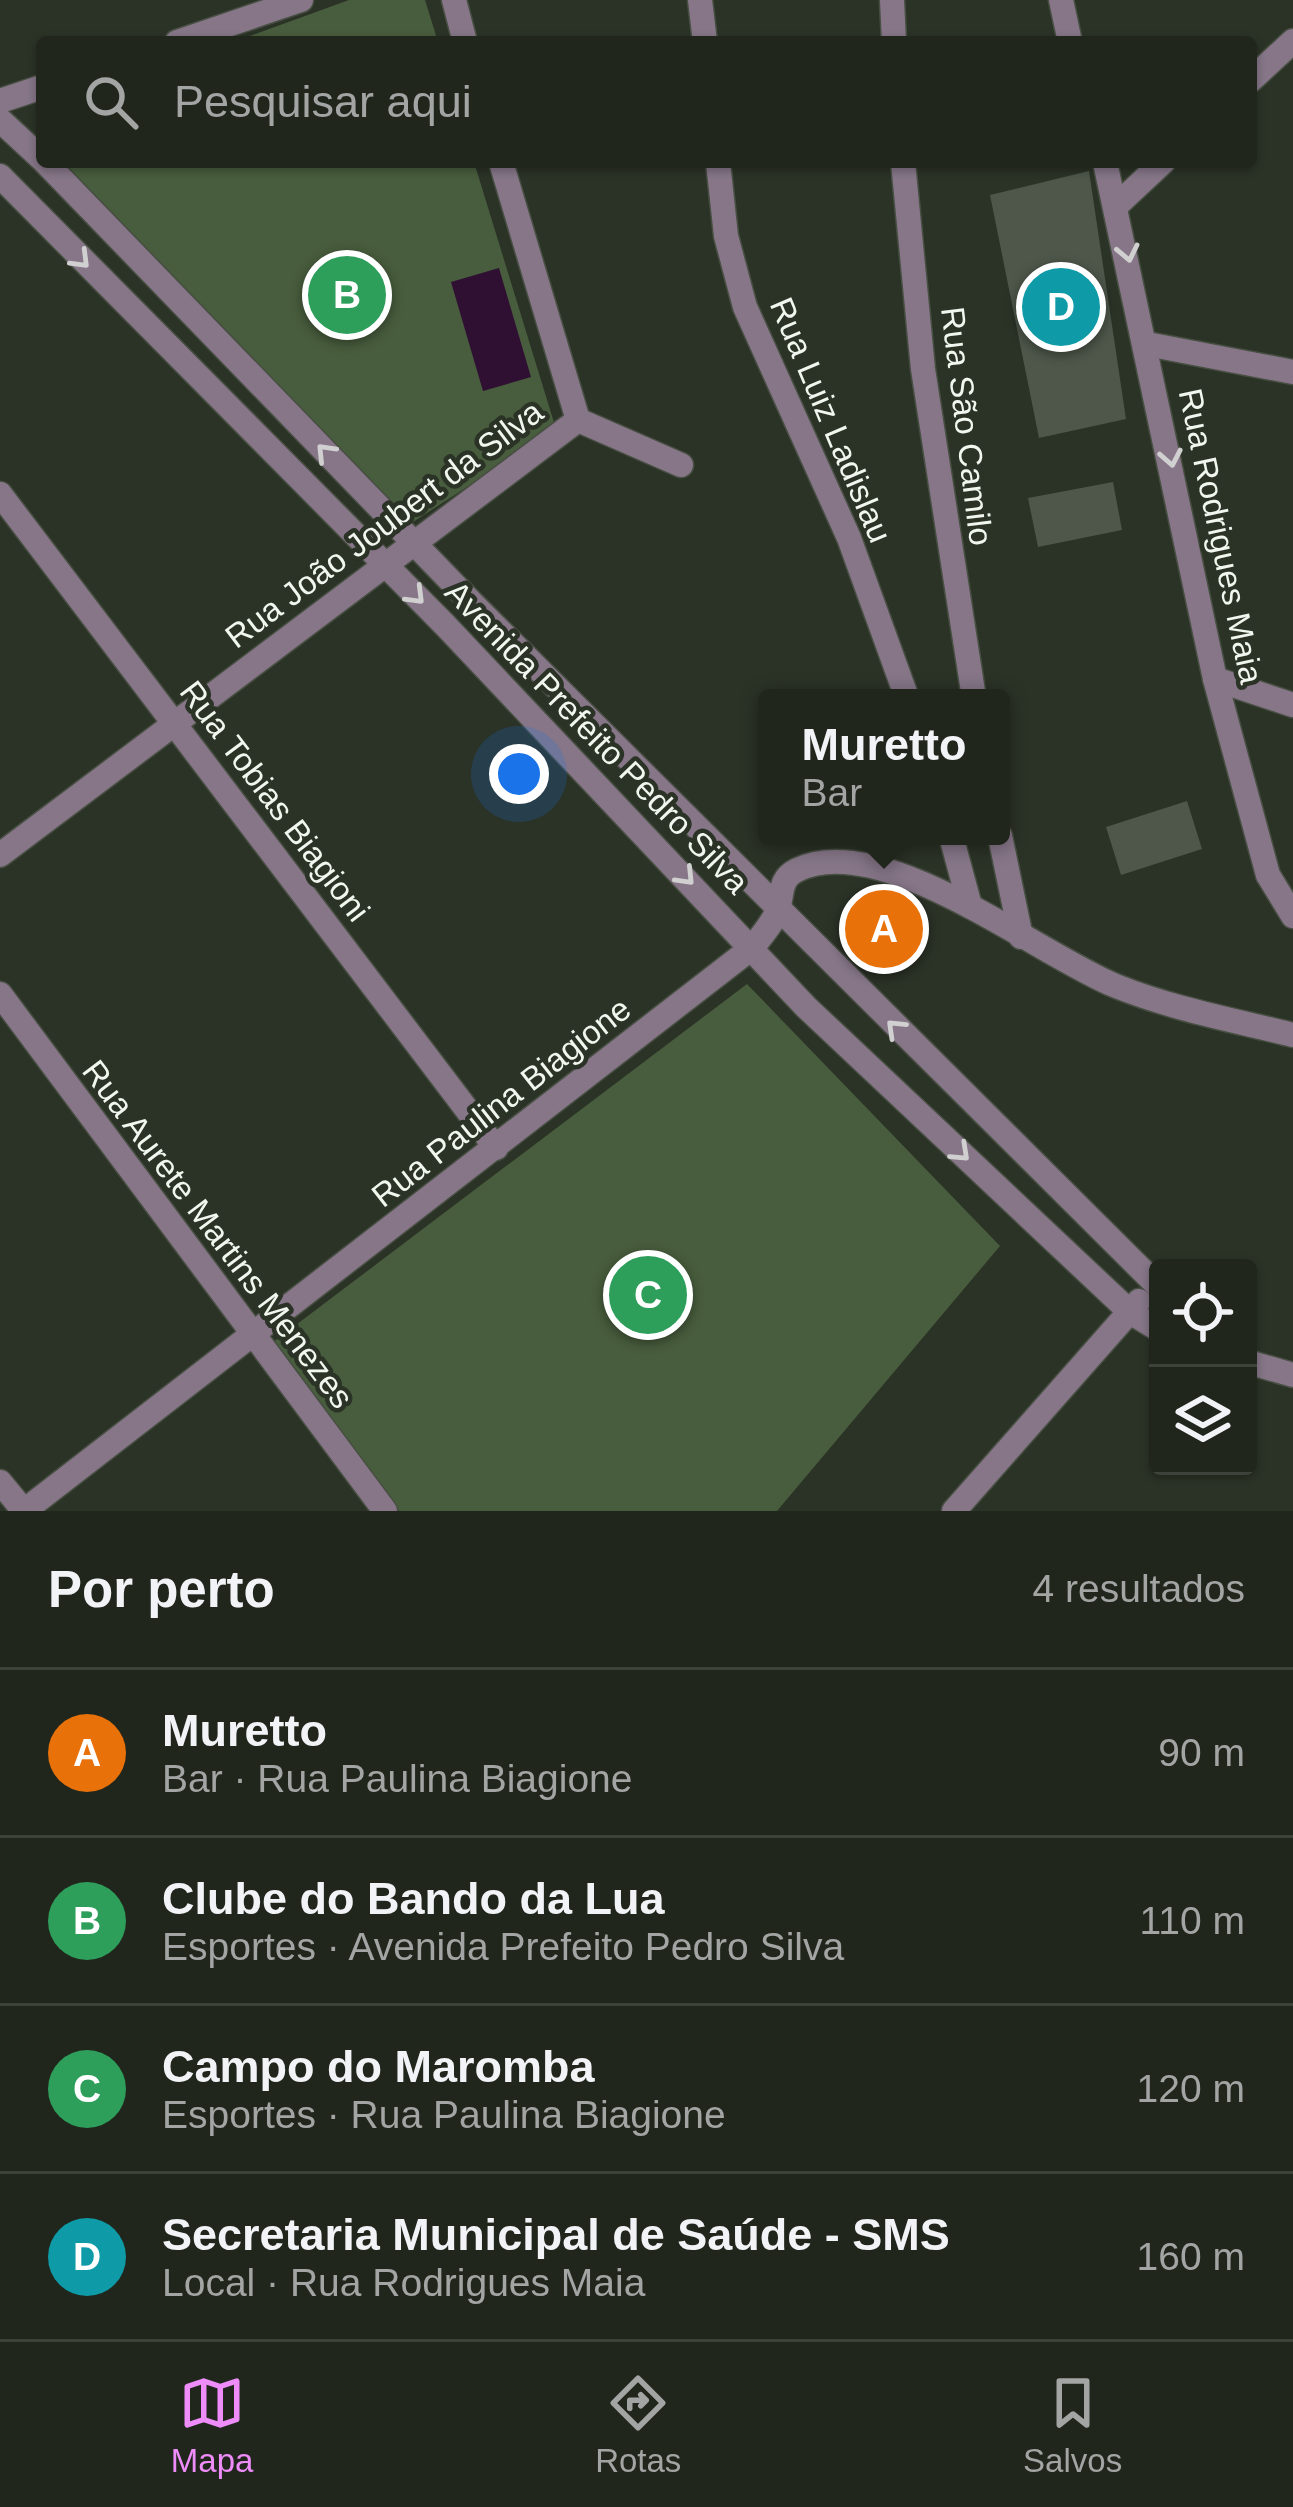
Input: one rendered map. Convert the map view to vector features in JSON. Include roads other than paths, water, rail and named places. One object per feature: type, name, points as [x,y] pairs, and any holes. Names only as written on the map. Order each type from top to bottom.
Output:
[{"type":"street","points":[[192,36],[271,5],[301,0]]},
{"type":"street","points":[[454,0],[463,36]]},
{"type":"street","points":[[700,0],[704,36]]},
{"type":"street","points":[[892,0],[894,36]]},
{"type":"street","points":[[1061,0],[1069,36]]},
{"type":"street","points":[[1257,74],[1293,41]]},
{"type":"street","points":[[0,100],[36,89]]},
{"type":"street","name":"Avenida Prefeito Pedro Silva","points":[[0,120],[36,153]]},
{"type":"street","name":"Avenida Prefeito Pedro Silva","points":[[52,168],[778,911],[1149,1277]]},
{"type":"street","points":[[503,168],[578,420],[681,466]]},
{"type":"street","name":"Rua Luiz Ladislau","points":[[719,168],[726,236],[745,307],[849,538],[904,689]]},
{"type":"street","name":"Rua São Camilo","points":[[904,168],[923,369],[973,689]]},
{"type":"street","name":"Rua Rodrigues Maia","points":[[1107,168],[1148,344],[1215,679],[1268,875],[1293,916]]},
{"type":"street","points":[[1117,205],[1157,168]]},
{"type":"street","name":"Avenida Prefeito Pedro Silva","points":[[0,176],[384,563],[806,1007],[1130,1312],[1149,1324]]},
{"type":"street","points":[[1148,344],[1293,372]]},
{"type":"street","name":"Rua João Joubert da Silva","points":[[0,855],[578,420]]},
{"type":"street","name":"Rua Tobias Biagioni","points":[[0,494],[496,1148]]},
{"type":"street","points":[[1215,679],[1293,705]]},
{"type":"street","points":[[953,845],[970,907]]},
{"type":"street","points":[[1002,845],[1021,937],[1058,960],[1166,1005],[1293,1035]]},
{"type":"street","name":"Rua Paulina Biagione","points":[[24,1511],[753,947],[778,911],[784,881],[794,871],[826,862],[872,866],[970,907],[1021,937]]},
{"type":"street","name":"Rua Aurete Martins Menezes","points":[[0,994],[385,1511]]},
{"type":"street","points":[[954,1511],[1149,1292]]},
{"type":"street","points":[[1257,1365],[1293,1375]]},
{"type":"street","points":[[0,1482],[24,1511]]},
{"type":"place","name":"Clube do Bando da Lua","points":[[347,295]]},
{"type":"place","name":"Secretaria Municipal de Saúde - SMS","points":[[1061,307]]},
{"type":"place","name":"Muretto","points":[[884,929]]},
{"type":"place","name":"Campo do Maromba","points":[[648,1295]]}]
